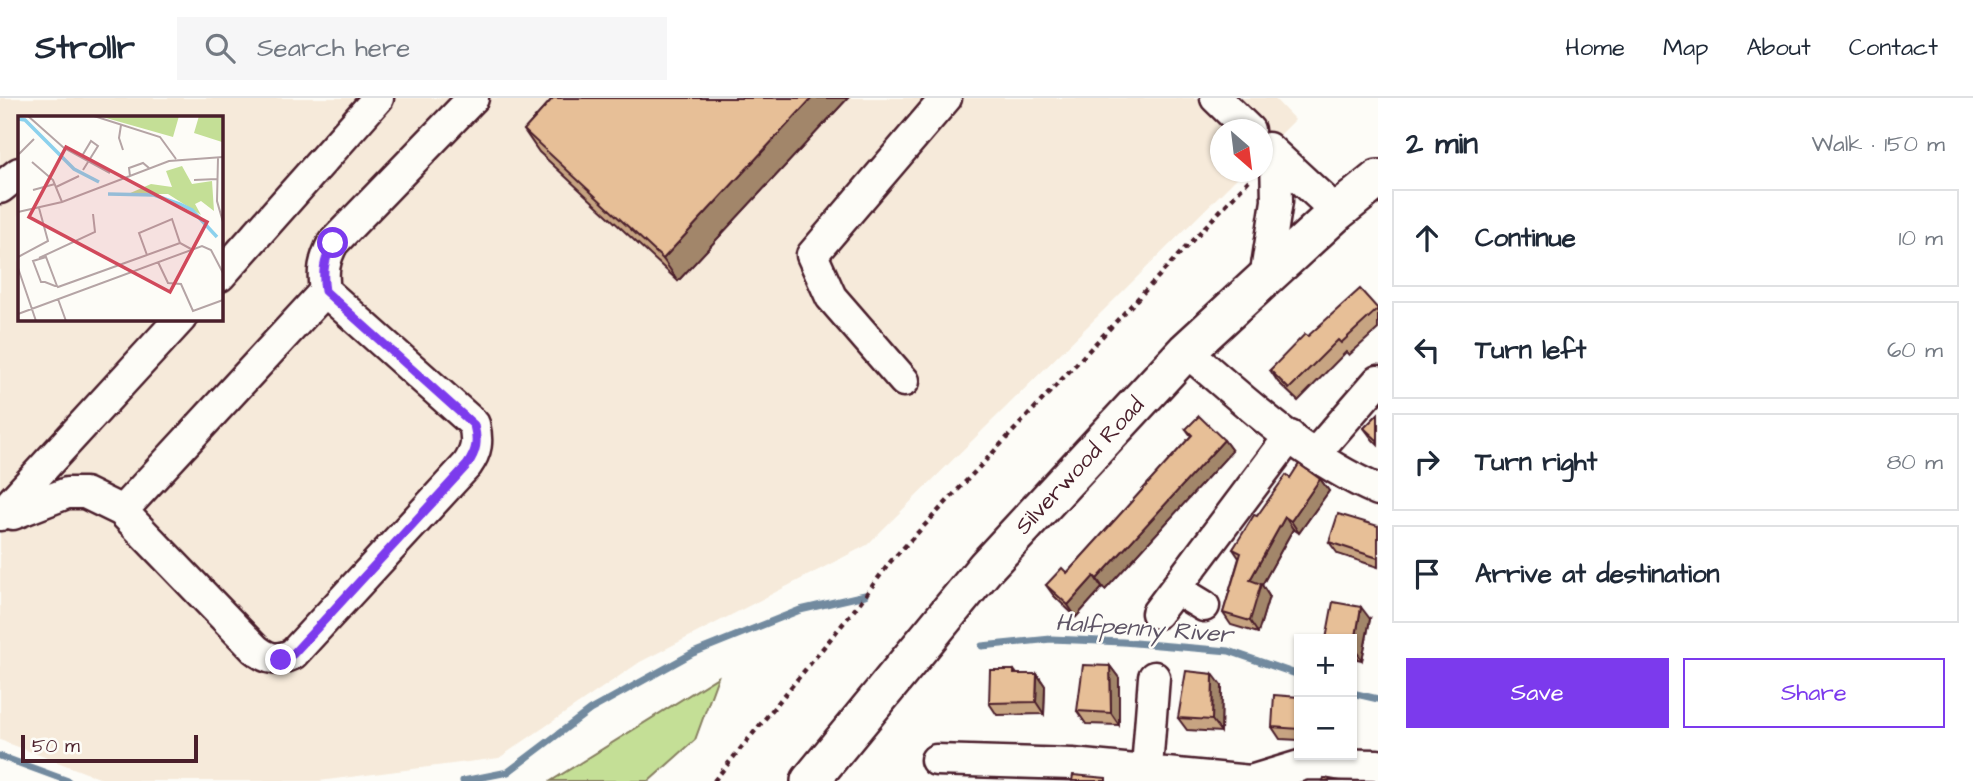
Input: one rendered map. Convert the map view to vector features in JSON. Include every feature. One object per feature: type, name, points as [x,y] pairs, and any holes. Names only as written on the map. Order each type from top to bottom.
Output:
[{"type":"main road","name":"Silverwood Road","points":[[810,781],[986,567],[1186,351],[1337,212],[1378,179]]},
{"type":"street","points":[[222,274],[378,98]]},
{"type":"street","points":[[179,320],[4,511],[13,514],[67,493],[85,493],[122,512],[266,658],[281,660],[303,645],[475,454],[477,440],[474,425],[325,291],[322,273],[325,258],[333,243],[473,98]]},
{"type":"street","points":[[904,381],[831,298],[812,255],[946,98]]},
{"type":"street","points":[[1216,98],[1238,119]]},
{"type":"street","points":[[1273,164],[1337,212]]},
{"type":"street","points":[[0,188],[18,174]]},
{"type":"street","points":[[1265,279],[1278,201],[1272,182]]},
{"type":"street","points":[[122,512],[325,291]]},
{"type":"street","points":[[1186,351],[1243,401],[1314,455],[1345,476],[1378,491]]},
{"type":"street","points":[[1314,455],[1378,381]]},
{"type":"street","points":[[1157,613],[1290,436]]},
{"type":"street","points":[[1176,589],[1204,606]]},
{"type":"street","points":[[1146,777],[1154,677]]},
{"type":"street","points":[[936,760],[1072,764],[1146,777],[1250,781],[1306,764],[1378,765]]},
{"type":"path","points":[[714,781],[891,561],[1241,182]]},
{"type":"shaded area","points":[[0,98],[1274,98],[1295,120],[1273,142],[1273,119],[1210,119],[1210,182],[1233,182],[867,545],[640,662],[499,758],[319,781],[107,781],[0,740]]},
{"type":"green space","points":[[718,677],[695,740],[649,781],[551,781]]},
{"type":"building","points":[[553,98],[812,98],[663,259],[524,130]]},
{"type":"building","points":[[1360,289],[1378,309],[1341,343],[1338,340],[1289,389],[1270,370],[1305,334],[1308,336]]},
{"type":"building","points":[[1378,414],[1378,441],[1364,428]]},
{"type":"building","points":[[1199,416],[1224,440],[1097,579],[1094,576],[1068,605],[1046,585],[1062,568],[1067,573],[1192,435],[1186,429]]},
{"type":"building","points":[[1299,464],[1320,479],[1291,521],[1285,517],[1250,580],[1261,584],[1250,621],[1223,613],[1241,553],[1233,549],[1254,515],[1257,516],[1286,475],[1290,478]]},
{"type":"building","points":[[1338,514],[1378,526],[1378,558],[1329,542]]},
{"type":"building","points":[[1333,602],[1361,607],[1356,634],[1327,634]]},
{"type":"building","points":[[1083,665],[1110,666],[1111,713],[1077,711]]},
{"type":"building","points":[[990,670],[1037,674],[1036,702],[989,703]]},
{"type":"building","points":[[1186,671],[1213,674],[1212,720],[1178,718]]},
{"type":"building","points":[[1274,695],[1294,697],[1294,729],[1272,727]]},
{"type":"building","points":[[1073,775],[1106,778],[1106,781],[1072,781]]},
{"type":"waterway","name":"Halfpenny River","points":[[463,781],[508,772],[590,710],[693,653],[800,610],[865,595]]},
{"type":"waterway","name":"Halfpenny River","points":[[982,646],[1051,639],[1229,651],[1294,673]]},
{"type":"waterway","name":"Halfpenny River","points":[[1357,694],[1378,699]]},
{"type":"waterway","name":"Halfpenny River","points":[[0,756],[68,781]]},
{"type":"route","points":[[281,660],[293,654],[467,465],[475,454],[477,440],[474,425],[325,291],[322,273],[325,258],[333,243]]}]
